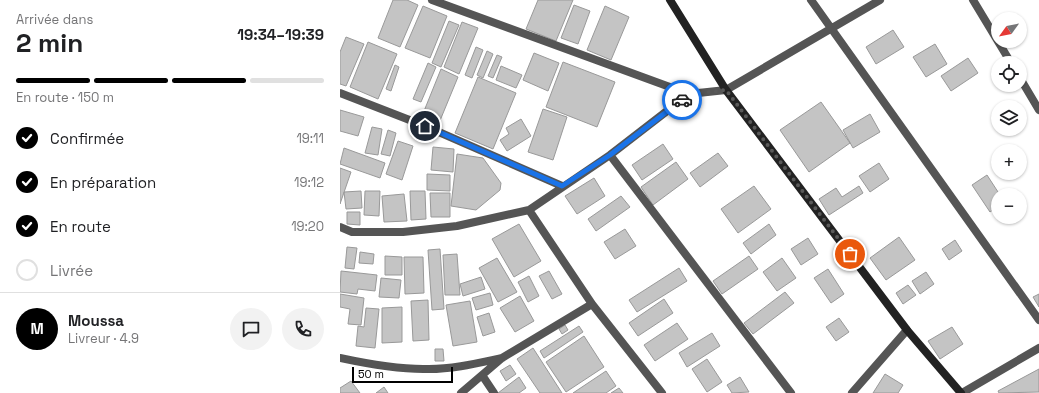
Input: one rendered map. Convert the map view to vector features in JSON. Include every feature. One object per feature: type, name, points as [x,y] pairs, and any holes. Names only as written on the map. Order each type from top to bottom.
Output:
[{"type":"main road","points":[[670,0],[726,90],[907,330],[962,393]]},
{"type":"street","points":[[432,0],[690,94],[726,90],[880,0]]},
{"type":"street","points":[[811,0],[1039,320]]},
{"type":"street","points":[[972,0],[1007,56]]},
{"type":"street","points":[[1027,90],[1039,110]]},
{"type":"street","points":[[340,93],[425,126],[562,186]]},
{"type":"street","points":[[340,227],[352,232],[403,232],[457,226],[529,210],[562,186],[610,155],[690,94]]},
{"type":"street","points":[[610,155],[791,393]]},
{"type":"street","points":[[529,210],[592,304],[662,393]]},
{"type":"street","points":[[461,393],[502,358],[592,304]]},
{"type":"street","points":[[852,393],[907,330]]},
{"type":"street","points":[[962,393],[1039,348]]},
{"type":"street","points":[[340,358],[404,368],[429,369],[466,366],[502,358]]},
{"type":"street","points":[[482,375],[494,393]]},
{"type":"building","points":[[393,0],[407,0],[418,5],[400,47],[378,38]]},
{"type":"building","points":[[538,0],[573,0],[556,41],[526,29]]},
{"type":"building","points":[[574,5],[590,11],[578,44],[561,38]]},
{"type":"building","points":[[423,6],[447,16],[430,58],[405,48]]},
{"type":"building","points":[[605,6],[629,17],[611,60],[587,50]]},
{"type":"building","points":[[449,21],[459,25],[441,67],[432,63]]},
{"type":"building","points":[[462,22],[478,28],[459,74],[444,67]]},
{"type":"building","points":[[893,30],[904,47],[876,64],[866,47]]},
{"type":"building","points":[[346,37],[364,44],[346,86],[340,84],[340,52]]},
{"type":"building","points":[[368,42],[397,54],[378,99],[350,87]]},
{"type":"building","points":[[935,44],[947,64],[926,77],[913,57]]},
{"type":"building","points":[[476,47],[483,50],[472,78],[465,75]]},
{"type":"building","points":[[487,51],[493,54],[483,78],[477,75]]},
{"type":"building","points":[[534,53],[559,63],[548,91],[523,80]]},
{"type":"building","points":[[497,55],[502,57],[493,78],[488,76]]},
{"type":"building","points":[[968,58],[978,73],[951,91],[941,76]]},
{"type":"building","points":[[563,62],[615,82],[597,127],[546,107]]},
{"type":"building","points":[[428,63],[436,67],[421,102],[413,99]]},
{"type":"building","points":[[395,65],[399,67],[391,91],[386,89]]},
{"type":"building","points":[[501,66],[522,75],[516,88],[496,80]]},
{"type":"building","points":[[441,69],[458,77],[439,123],[422,116]]},
{"type":"building","points":[[478,77],[516,93],[493,149],[455,133]]},
{"type":"building","points":[[821,102],[850,143],[809,172],[780,130]]},
{"type":"building","points":[[543,109],[567,117],[553,160],[528,152]]},
{"type":"building","points":[[340,110],[364,117],[358,136],[340,131]]},
{"type":"building","points":[[870,114],[880,132],[853,148],[843,130]]},
{"type":"building","points":[[521,119],[531,136],[507,151],[500,140],[509,134],[506,128]]},
{"type":"building","points":[[372,127],[382,129],[378,155],[365,153]]},
{"type":"building","points":[[388,130],[396,133],[390,156],[381,154]]},
{"type":"building","points":[[398,141],[413,146],[402,180],[386,174]]},
{"type":"building","points":[[663,144],[673,159],[642,180],[632,165]]},
{"type":"building","points":[[433,147],[454,149],[453,172],[431,170]]},
{"type":"building","points":[[344,148],[385,163],[380,178],[340,164]]},
{"type":"building","points":[[718,153],[728,166],[700,187],[690,173]]},
{"type":"building","points":[[457,154],[483,158],[501,183],[500,190],[476,210],[451,206]]},
{"type":"building","points":[[676,162],[688,179],[653,205],[641,187]]},
{"type":"building","points":[[879,163],[889,179],[870,192],[859,176]]},
{"type":"building","points":[[340,168],[351,172],[340,204]]},
{"type":"building","points":[[427,174],[450,175],[450,191],[427,190]]},
{"type":"building","points":[[987,175],[995,188],[991,188],[990,212],[972,185]]},
{"type":"building","points":[[594,178],[605,196],[577,214],[565,196]]},
{"type":"building","points":[[754,186],[771,209],[738,233],[721,209]]},
{"type":"building","points":[[859,186],[863,193],[829,215],[819,199],[836,188],[842,197]]},
{"type":"building","points":[[361,191],[362,208],[346,209],[344,192]]},
{"type":"building","points":[[365,191],[380,191],[379,216],[364,215]]},
{"type":"building","points":[[410,191],[425,191],[426,219],[411,220]]},
{"type":"building","points":[[430,193],[450,193],[450,217],[431,217]]},
{"type":"building","points":[[404,194],[407,221],[384,222],[382,196]]},
{"type":"building","points":[[621,196],[630,207],[596,231],[588,219]]},
{"type":"building","points":[[347,212],[360,212],[360,225],[347,224]]},
{"type":"building","points":[[519,224],[541,261],[514,277],[492,239]]},
{"type":"building","points":[[769,224],[776,235],[751,254],[743,243]]},
{"type":"building","points":[[625,229],[636,246],[615,259],[604,242]]},
{"type":"building","points":[[899,237],[915,260],[886,280],[870,258]]},
{"type":"building","points":[[808,238],[818,254],[801,265],[791,249]]},
{"type":"building","points":[[955,240],[962,251],[949,260],[942,249]]},
{"type":"building","points":[[347,247],[357,248],[354,269],[345,268]]},
{"type":"building","points":[[440,249],[444,309],[432,310],[428,250]]},
{"type":"building","points":[[360,252],[374,254],[373,264],[359,263]]},
{"type":"building","points":[[457,254],[460,295],[445,295],[443,255]]},
{"type":"building","points":[[385,256],[402,257],[402,275],[385,275]]},
{"type":"building","points":[[749,256],[758,269],[722,294],[713,281]]},
{"type":"building","points":[[404,257],[423,257],[424,293],[405,294]]},
{"type":"building","points":[[497,258],[517,292],[498,302],[479,268]]},
{"type":"building","points":[[782,258],[796,278],[777,291],[763,272]]},
{"type":"building","points":[[679,268],[687,281],[637,312],[629,300]]},
{"type":"building","points":[[828,269],[844,294],[831,303],[814,278]]},
{"type":"building","points":[[341,271],[377,275],[375,291],[358,289],[357,294],[340,292]]},
{"type":"building","points":[[549,271],[562,294],[552,299],[539,276]]},
{"type":"building","points":[[926,272],[934,284],[920,294],[912,281]]},
{"type":"building","points":[[529,276],[539,296],[528,302],[518,282]]},
{"type":"building","points":[[481,277],[485,289],[463,296],[460,284]]},
{"type":"building","points":[[381,278],[401,280],[399,298],[379,297]]},
{"type":"building","points":[[908,285],[916,295],[903,304],[896,293]]},
{"type":"building","points":[[785,292],[794,303],[753,334],[744,323]]},
{"type":"building","points":[[490,293],[493,305],[476,310],[472,298]]},
{"type":"building","points":[[340,294],[364,298],[361,325],[348,324],[350,309],[340,307]]},
{"type":"building","points":[[1039,294],[1039,307],[1033,297]]},
{"type":"building","points":[[520,296],[534,321],[515,332],[500,308]]},
{"type":"building","points":[[664,299],[673,313],[638,336],[629,323]]},
{"type":"building","points":[[428,300],[429,340],[413,341],[411,301]]},
{"type":"building","points":[[470,301],[477,342],[453,346],[446,305]]},
{"type":"building","points":[[402,307],[402,342],[382,343],[382,308]]},
{"type":"building","points":[[366,308],[379,309],[375,348],[356,346],[358,326],[364,327]]},
{"type":"building","points":[[489,313],[495,332],[483,336],[477,317]]},
{"type":"building","points":[[839,318],[849,332],[836,341],[826,327]]},
{"type":"building","points":[[677,323],[688,339],[655,361],[644,345]]},
{"type":"building","points":[[565,325],[568,330],[562,334],[559,329]]},
{"type":"building","points":[[579,326],[583,332],[544,358],[540,351]]},
{"type":"building","points":[[952,327],[963,344],[940,359],[928,341]]},
{"type":"building","points":[[712,333],[720,346],[687,367],[679,353]]},
{"type":"building","points":[[584,336],[604,367],[566,392],[546,362]]},
{"type":"building","points":[[533,348],[562,393],[540,393],[517,359]]},
{"type":"building","points":[[435,349],[443,349],[444,361],[435,361]]},
{"type":"building","points":[[707,359],[722,382],[707,392],[692,369]]},
{"type":"building","points":[[510,365],[516,374],[506,381],[500,371]]},
{"type":"building","points":[[1039,369],[1039,392],[999,393],[998,391]]},
{"type":"building","points":[[606,371],[616,386],[606,393],[573,393]]},
{"type":"building","points":[[885,374],[903,385],[898,393],[873,393]]},
{"type":"building","points":[[519,377],[526,388],[519,393],[498,393]]},
{"type":"building","points":[[740,377],[749,392],[732,393],[727,385]]},
{"type":"building","points":[[351,381],[360,393],[340,393],[340,388]]},
{"type":"building","points":[[384,387],[388,393],[376,393]]},
{"type":"building","points":[[619,388],[623,393],[611,393]]},
{"type":"way so far","points":[[682,100],[690,94],[726,90],[850,254]]},
{"type":"route","points":[[425,126],[562,186],[610,155],[682,100]]}]
